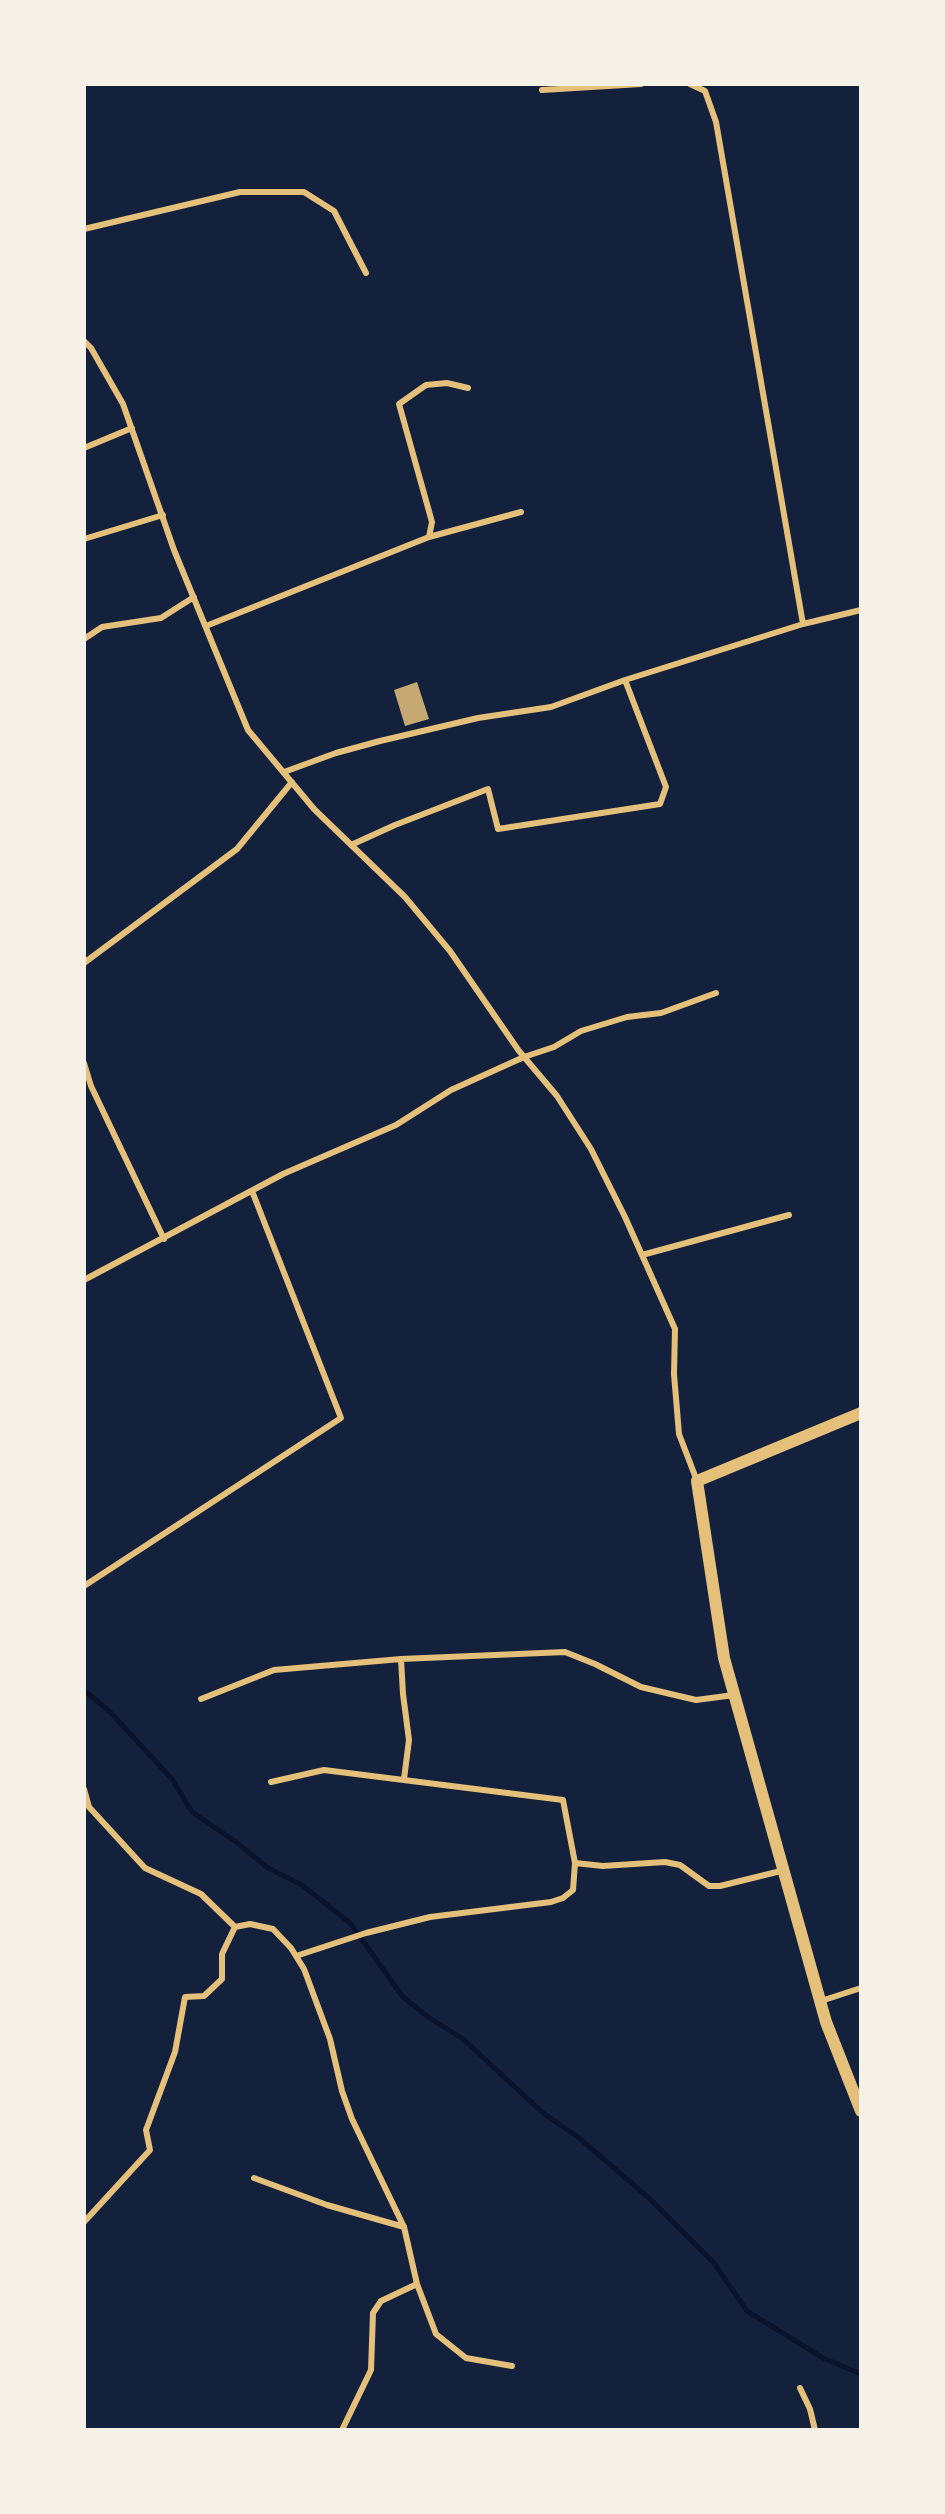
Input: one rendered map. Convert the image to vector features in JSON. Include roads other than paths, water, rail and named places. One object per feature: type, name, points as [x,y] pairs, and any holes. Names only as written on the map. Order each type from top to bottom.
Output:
[{"type":"main road","points":[[861,1413],[698,1481],[724,1658],[826,2022],[861,2111]]},
{"type":"street","points":[[542,90],[641,84]]},
{"type":"street","points":[[690,84],[705,91],[716,122],[803,624]]},
{"type":"street","points":[[84,229],[240,192],[304,192],[334,211],[366,273]]},
{"type":"street","points":[[84,341],[91,348],[123,404],[194,597],[248,730],[314,808],[405,897],[450,951],[524,1057],[557,1096],[591,1149],[675,1329],[674,1374],[680,1434],[698,1481]]},
{"type":"street","points":[[429,537],[432,522],[399,404],[426,385],[447,383],[468,388]]},
{"type":"street","points":[[84,448],[132,428]]},
{"type":"street","points":[[206,626],[429,537],[521,512]]},
{"type":"street","points":[[84,539],[163,515]]},
{"type":"street","points":[[84,639],[102,627],[161,618],[194,597]]},
{"type":"street","points":[[284,772],[336,753],[380,741],[478,718],[551,707],[625,680],[803,624],[861,610]]},
{"type":"street","points":[[351,845],[395,825],[488,789],[498,829],[660,804],[666,787],[625,680]]},
{"type":"street","points":[[84,963],[237,849],[292,782]]},
{"type":"street","points":[[84,1280],[283,1174],[396,1125],[451,1090],[524,1057],[554,1047],[581,1031],[627,1017],[660,1012],[716,993]]},
{"type":"street","points":[[84,1063],[91,1086],[164,1239]]},
{"type":"street","points":[[84,1586],[341,1418],[252,1191]]},
{"type":"street","points":[[642,1255],[789,1215]]},
{"type":"street","points":[[201,1699],[274,1670],[401,1659],[565,1652],[641,1687],[696,1700],[734,1695]]},
{"type":"street","points":[[401,1659],[409,1740],[404,1779]]},
{"type":"street","points":[[271,1782],[324,1770],[564,1800],[575,1863],[573,1890],[564,1898],[551,1902],[430,1917],[366,1933],[296,1956]]},
{"type":"street","points":[[84,1789],[89,1807],[145,1868],[201,1894],[235,1927]]},
{"type":"street","points":[[575,1863],[603,1866],[665,1862],[680,1865],[709,1886],[720,1886],[785,1870]]},
{"type":"street","points":[[235,1927],[250,1924],[273,1929],[296,1956],[304,1970],[330,2039],[342,2091],[352,2119],[404,2227],[417,2284],[436,2334],[466,2358],[512,2366]]},
{"type":"street","points":[[84,2222],[150,2150],[147,2130],[175,2052],[185,1997],[204,1996],[222,1979],[222,1954],[235,1927]]},
{"type":"street","points":[[821,2001],[861,1988]]},
{"type":"street","points":[[254,2178],[327,2205],[404,2227]]},
{"type":"street","points":[[342,2430],[371,2370],[373,2313],[381,2301],[417,2284]]},
{"type":"street","points":[[800,2388],[810,2409],[814,2430]]},
{"type":"waterway","points":[[84,1690],[110,1712],[172,1779],[192,1812],[236,1842],[268,1868],[302,1885],[350,1923],[403,1997],[428,2017],[463,2039],[543,2113],[578,2137],[650,2199],[714,2263],[747,2311],[823,2358],[861,2374]]}]
